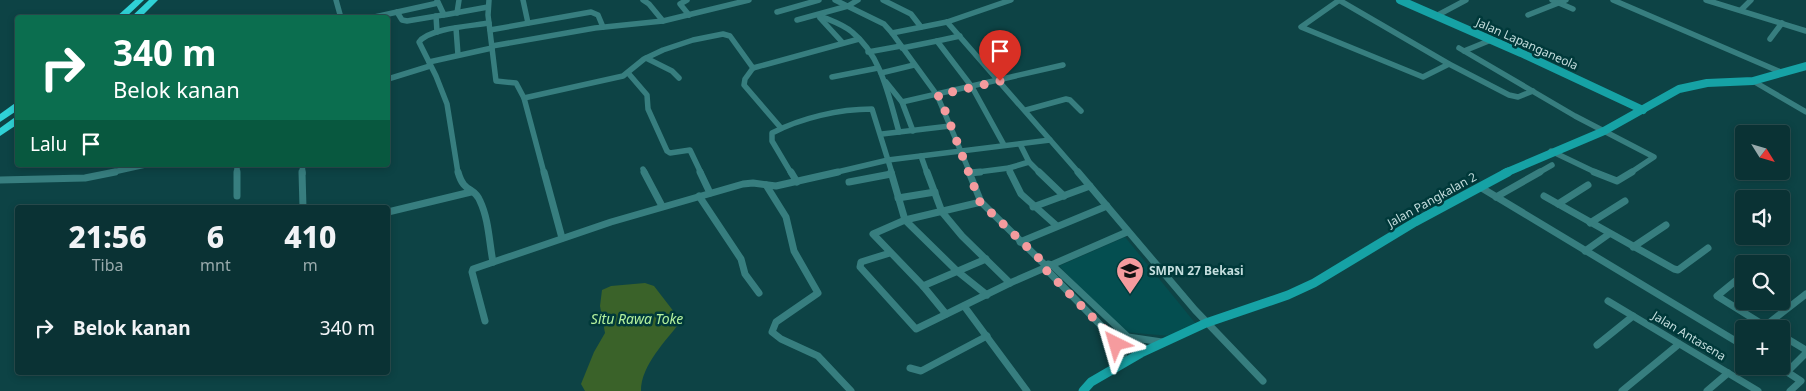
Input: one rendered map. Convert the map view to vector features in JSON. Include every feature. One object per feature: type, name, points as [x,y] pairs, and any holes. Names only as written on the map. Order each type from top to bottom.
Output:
[{"type":"highway","points":[[122,15],[140,0]]},
{"type":"highway","points":[[137,15],[154,0]]},
{"type":"highway","points":[[0,118],[15,106]]},
{"type":"highway","points":[[0,133],[15,120]]},
{"type":"street","points":[[336,0],[340,15]]},
{"type":"street","points":[[457,13],[459,0]]},
{"type":"street","points":[[489,0],[489,23],[496,81],[516,83],[524,98],[562,238]]},
{"type":"street","points":[[523,0],[528,23]]},
{"type":"street","points":[[642,0],[649,4],[663,21]]},
{"type":"street","points":[[687,0],[680,4],[689,15]]},
{"type":"street","points":[[390,78],[430,64],[492,47],[603,27],[663,21],[749,0]]},
{"type":"street","points":[[777,12],[819,0]]},
{"type":"street","points":[[835,0],[884,24],[938,95],[980,202],[1020,242],[1125,335],[1148,341],[1167,342]]},
{"type":"street","points":[[797,20],[848,6],[858,0]]},
{"type":"street","points":[[883,0],[913,15],[918,19],[921,28]]},
{"type":"street","points":[[1450,64],[1423,77],[1301,27],[1339,0],[1450,64],[1510,95],[1518,97],[1533,91]]},
{"type":"street","name":"Jalan Lapanganeola","points":[[1400,0],[1644,110]]},
{"type":"street","points":[[1436,16],[1466,0]]},
{"type":"street","points":[[1552,0],[1573,9]]},
{"type":"street","points":[[1528,15],[1566,0]]},
{"type":"street","points":[[1613,0],[1783,72]]},
{"type":"street","points":[[1706,0],[1806,31]]},
{"type":"street","points":[[1741,10],[1751,0]]},
{"type":"street","points":[[384,15],[438,1],[443,15]]},
{"type":"street","points":[[892,33],[947,22],[1005,1]]},
{"type":"street","points":[[397,12],[404,21],[488,7]]},
{"type":"street","points":[[490,30],[594,12],[598,15],[603,27]]},
{"type":"street","points":[[818,15],[850,31],[859,39],[885,81],[902,102],[913,131]]},
{"type":"street","points":[[818,15],[842,42]]},
{"type":"street","points":[[436,16],[437,32]]},
{"type":"street","points":[[947,22],[1026,110],[1127,232],[1228,348],[1264,381]]},
{"type":"street","points":[[489,23],[437,32],[419,40],[444,94],[449,110],[454,152],[462,185],[477,195],[483,207],[493,262]]},
{"type":"street","points":[[1770,39],[1782,23]]},
{"type":"street","points":[[456,28],[458,56]]},
{"type":"street","points":[[524,98],[618,78],[629,74],[637,63],[678,44],[723,34],[730,36],[753,68]]},
{"type":"street","points":[[868,52],[960,36]]},
{"type":"street","points":[[781,128],[744,85],[745,79],[753,68],[842,42],[859,39]]},
{"type":"street","points":[[1462,50],[1491,40]]},
{"type":"street","points":[[937,41],[972,87],[1004,145]]},
{"type":"street","points":[[1462,50],[1604,131],[1654,157],[1617,181],[1610,180],[1551,151]]},
{"type":"street","points":[[646,58],[672,71],[679,78]]},
{"type":"street","points":[[832,77],[914,65]]},
{"type":"street","points":[[902,102],[1063,65]]},
{"type":"street","name":"Jalan Pangkalan 2","points":[[1083,391],[1091,382],[1126,361],[1206,323],[1288,295],[1314,283],[1407,227],[1480,187],[1551,151],[1604,131],[1685,87],[1707,83],[1753,81],[1806,66]]},
{"type":"street","points":[[629,74],[647,95],[648,109],[667,151],[670,153],[690,150],[710,192]]},
{"type":"street","points":[[885,81],[899,132]]},
{"type":"street","points":[[1753,81],[1806,112]]},
{"type":"street","points":[[1026,110],[1068,99],[1081,111]]},
{"type":"street","points":[[797,182],[770,138],[772,133],[781,128],[830,114],[869,109],[874,111],[905,220],[957,272],[986,295]]},
{"type":"street","points":[[882,134],[950,126]]},
{"type":"street","points":[[486,321],[472,272],[474,269],[562,238],[662,206],[748,183],[776,186],[888,160],[1050,140]]},
{"type":"street","points":[[1020,144],[1029,162],[1064,196]]},
{"type":"street","points":[[921,156],[942,212],[962,236],[1010,283]]},
{"type":"street","points":[[969,173],[1009,168],[1029,162]]},
{"type":"street","points":[[1496,197],[1552,166]]},
{"type":"street","points":[[0,180],[85,178],[136,167]]},
{"type":"street","points":[[237,167],[237,196]]},
{"type":"street","points":[[302,167],[303,205]]},
{"type":"street","points":[[1009,168],[1017,191],[1033,207],[1057,226]]},
{"type":"street","points":[[643,169],[662,206]]},
{"type":"street","points":[[849,182],[891,174]]},
{"type":"street","points":[[1558,204],[1588,185]]},
{"type":"street","points":[[766,186],[786,217],[794,251],[818,293],[776,322],[772,332],[776,336],[805,347],[819,357],[851,391]]},
{"type":"street","points":[[1033,207],[1090,186]]},
{"type":"street","points":[[1480,187],[1735,341]]},
{"type":"street","points":[[390,212],[472,191]]},
{"type":"street","points":[[898,198],[935,192]]},
{"type":"street","points":[[699,196],[741,258],[745,274],[759,293]]},
{"type":"street","points":[[1544,196],[1676,270],[1708,248]]},
{"type":"street","points":[[1590,223],[1625,201]]},
{"type":"street","points":[[946,314],[923,286],[890,254],[874,232],[905,220],[980,202]]},
{"type":"street","points":[[1020,242],[1107,206]]},
{"type":"street","points":[[1633,247],[1666,225]]},
{"type":"street","points":[[890,254],[860,262],[860,267],[914,329],[918,329],[1046,265],[1127,232]]},
{"type":"street","points":[[1585,251],[1609,234]]},
{"type":"street","points":[[923,286],[986,258]]},
{"type":"street","points":[[1046,265],[1116,341],[1126,361]]},
{"type":"street","points":[[1735,281],[1717,296],[1735,308]]},
{"type":"street","points":[[1775,320],[1806,294]]},
{"type":"street","name":"Jalan Antasena","points":[[1608,301],[1758,391]]},
{"type":"street","points":[[964,306],[1027,391]]},
{"type":"street","points":[[1738,310],[1755,320]]},
{"type":"street","points":[[1597,345],[1633,316]]},
{"type":"street","points":[[1116,341],[1125,335]]},
{"type":"street","points":[[910,368],[921,371],[987,336]]},
{"type":"street","points":[[1790,341],[1806,351],[1790,369]]},
{"type":"street","points":[[1622,391],[1679,344]]},
{"type":"street","points":[[1707,391],[1728,373]]},
{"type":"street","points":[[1790,374],[1803,382],[1790,391]]},
{"type":"shaded area","name":"SMPN 27 Bekasi","points":[[1125,237],[1196,324],[1171,336],[1123,332],[1059,266]]},
{"type":"water","name":"Situ Rawa Toke","points":[[645,283],[654,286],[681,321],[650,363],[642,381],[641,391],[585,391],[581,384],[594,352],[605,333],[600,306],[602,290],[611,286]]},
{"type":"place","name":"SMPN 27 Bekasi","points":[[1130,295]]},
{"type":"route","points":[[1000,81],[938,95],[980,202],[1043,262],[1045,269],[1116,341],[1116,344]]}]
